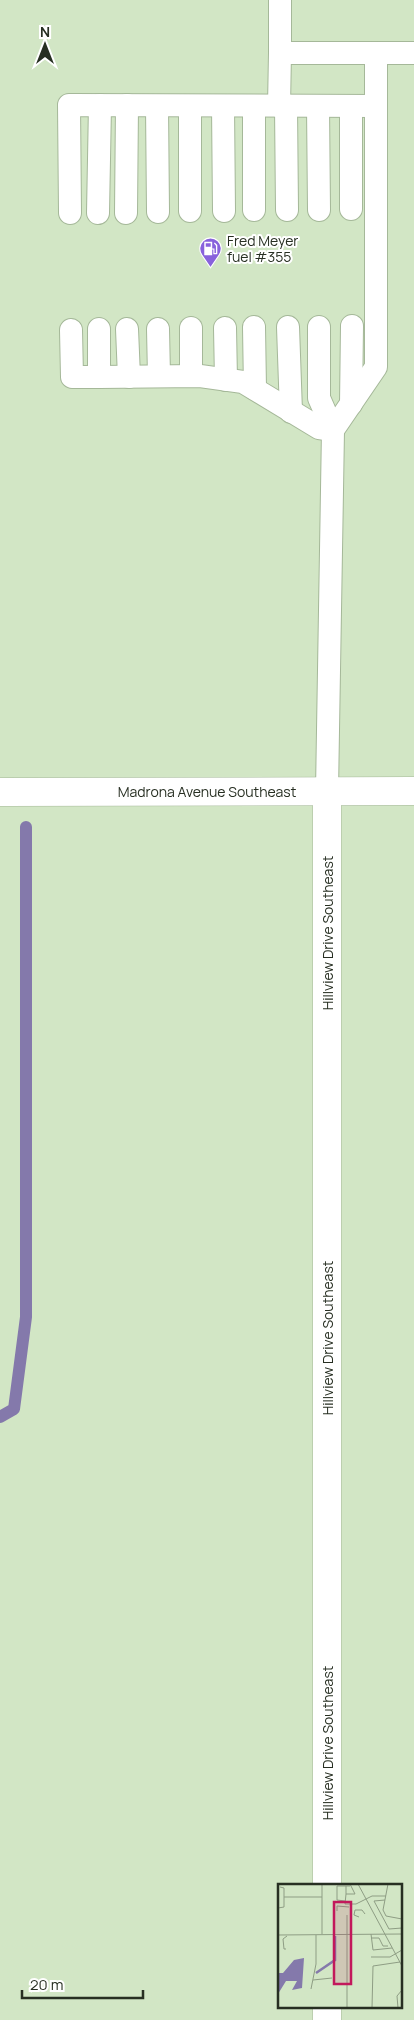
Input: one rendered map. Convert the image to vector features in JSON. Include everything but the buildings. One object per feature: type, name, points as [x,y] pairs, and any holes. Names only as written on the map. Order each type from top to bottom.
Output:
[{"type":"street","name":"Hillview Drive Southeast","points":[[327,791],[327,1884]]},
{"type":"street","name":"Madrona Avenue Southeast","points":[[0,792],[414,791]]},
{"type":"lane","points":[[280,0],[280,53],[287,210]]},
{"type":"lane","points":[[280,53],[414,53]]},
{"type":"lane","points":[[333,430],[376,367],[376,53]]},
{"type":"lane","points":[[70,213],[69,105],[375,106]]},
{"type":"lane","points":[[98,212],[100,105]]},
{"type":"lane","points":[[126,105],[126,212]]},
{"type":"lane","points":[[157,106],[158,212]]},
{"type":"lane","points":[[190,106],[190,211]]},
{"type":"lane","points":[[223,106],[224,211]]},
{"type":"lane","points":[[254,106],[254,210]]},
{"type":"lane","points":[[318,106],[319,210]]},
{"type":"lane","points":[[351,106],[351,209]]},
{"type":"lane","points":[[351,404],[352,326]]},
{"type":"lane","points":[[254,327],[255,389]]},
{"type":"lane","points":[[288,327],[291,412]]},
{"type":"lane","points":[[319,327],[319,398],[333,430],[327,791]]},
{"type":"lane","points":[[191,328],[191,376]]},
{"type":"lane","points":[[225,328],[226,380]]},
{"type":"lane","points":[[99,329],[99,377]]},
{"type":"lane","points":[[127,329],[129,377]]},
{"type":"lane","points":[[158,329],[159,376]]},
{"type":"lane","points":[[71,330],[72,377],[191,376],[243,382],[319,428],[333,430]]},
{"type":"waterway","points":[[0,1417],[14,1409],[26,1317],[26,827]]},
{"type":"place","name":"Fred Meyer fuel #355","points":[[211,267]]}]
